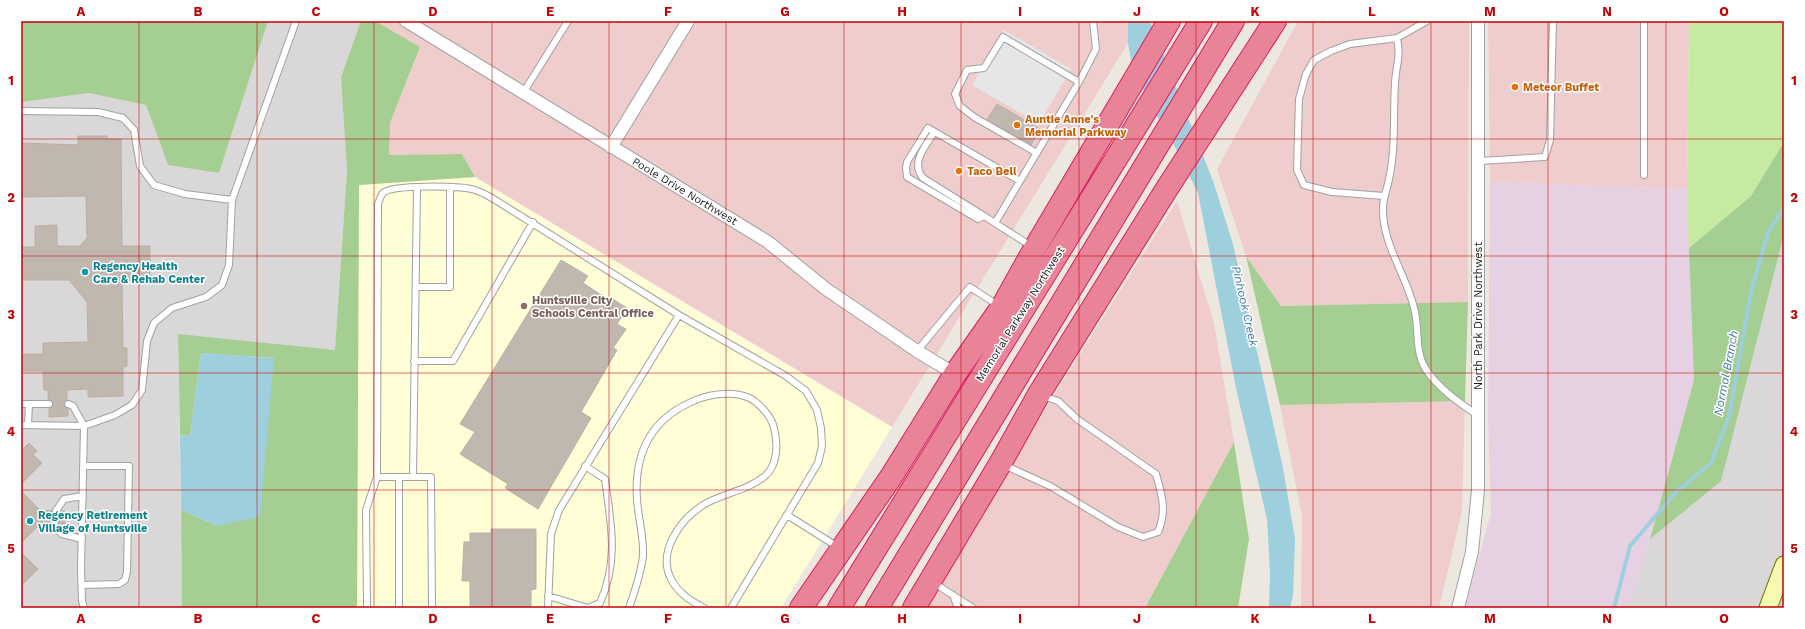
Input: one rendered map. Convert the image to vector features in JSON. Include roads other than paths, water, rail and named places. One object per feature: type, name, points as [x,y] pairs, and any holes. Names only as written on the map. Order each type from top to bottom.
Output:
[{"type":"highway","points":[[801,608],[891,476],[955,374],[1002,307],[1035,248],[1169,21]]},
{"type":"highway","name":"Memorial Parkway Northwest","points":[[839,608],[1201,21]]},
{"type":"highway","points":[[877,608],[1233,21]]},
{"type":"highway","points":[[914,608],[1000,464],[1039,394],[1166,190],[1275,21]]},
{"type":"main road","points":[[1768,608],[1784,565]]},
{"type":"street","name":"Poole Drive Northwest","points":[[406,21],[768,242],[826,289],[917,351],[955,374]]},
{"type":"street","points":[[612,147],[688,21]]},
{"type":"street","name":"North Park Drive Northwest","points":[[1458,608],[1470,565],[1478,490],[1478,21]]},
{"type":"lane","points":[[21,425],[84,426],[115,415],[132,405],[142,390],[147,341],[154,323],[172,308],[206,297],[222,285],[229,265],[232,200],[296,21]]},
{"type":"lane","points":[[523,93],[568,21]]},
{"type":"lane","points":[[995,223],[1079,82],[1096,48],[1093,21]]},
{"type":"lane","points":[[1384,196],[1332,192],[1304,185],[1297,170],[1299,99],[1306,74],[1314,60],[1331,50],[1350,44],[1397,38],[1427,21]]},
{"type":"lane","points":[[1479,161],[1545,157],[1550,140],[1553,21]]},
{"type":"lane","points":[[1644,21],[1644,176]]},
{"type":"lane","points":[[1037,153],[974,117],[960,106],[955,94],[967,70],[984,68],[1003,37],[1079,82]]},
{"type":"lane","points":[[1397,38],[1400,54],[1395,80],[1392,156],[1389,180],[1384,196],[1383,223],[1391,248],[1411,294],[1416,314],[1416,334],[1420,356],[1425,367],[1437,383],[1454,398],[1479,416]]},
{"type":"lane","points":[[21,111],[98,112],[123,118],[134,130],[140,166],[154,185],[185,194],[232,200]]},
{"type":"lane","points":[[984,216],[978,219],[907,177],[907,162],[928,128],[1020,181]]},
{"type":"lane","points":[[934,132],[918,159],[917,166],[919,173],[923,178],[1035,248]]},
{"type":"lane","points":[[412,477],[417,187]]},
{"type":"lane","points":[[367,608],[366,510],[377,477],[378,204],[383,193],[391,188],[417,187],[450,187],[475,190],[492,198],[533,222],[679,315],[786,376],[806,392],[817,410],[821,428],[822,446],[818,463],[731,608]]},
{"type":"lane","points":[[416,287],[450,287],[450,187]]},
{"type":"lane","points":[[414,362],[453,362],[533,222]]},
{"type":"lane","points":[[917,351],[970,287],[1002,307]]},
{"type":"lane","points":[[548,608],[551,534],[559,510],[679,315]]},
{"type":"lane","points":[[629,608],[637,584],[643,556],[642,528],[637,499],[637,472],[643,449],[654,428],[673,410],[698,398],[724,394],[748,397],[764,410],[774,424],[778,443],[774,460],[766,475],[750,486],[722,496],[702,506],[682,524],[669,544],[666,561],[671,579],[684,596],[704,608]]},
{"type":"lane","points":[[1000,464],[1050,486],[1118,527],[1143,537],[1158,532],[1164,520],[1164,508],[1156,474],[1077,420],[1058,401],[1039,394]]},
{"type":"lane","points":[[21,404],[49,404]]},
{"type":"lane","points":[[28,425],[29,404]]},
{"type":"lane","points":[[68,404],[74,406],[84,426],[82,539],[82,585],[84,608]]},
{"type":"lane","points":[[82,585],[119,584],[125,580],[127,572],[129,466],[84,466]]},
{"type":"lane","points":[[548,596],[588,608],[600,603],[608,584],[612,554],[611,523],[605,479],[585,466]]},
{"type":"lane","points":[[377,477],[431,477],[432,608]]},
{"type":"lane","points":[[398,608],[399,477]]},
{"type":"lane","points":[[56,511],[64,499],[83,496]]},
{"type":"lane","points":[[787,515],[842,549]]},
{"type":"lane","points":[[55,524],[56,529],[62,534],[82,539]]},
{"type":"lane","points":[[930,580],[973,608]]},
{"type":"lane","points":[[953,595],[958,608]]},
{"type":"water","name":"Pinhook Creek","points":[[1128,21],[1150,21],[1213,181],[1233,244],[1283,468],[1295,539],[1293,596],[1290,608],[1269,608],[1270,573],[1267,519],[1237,393],[1198,193],[1179,154],[1143,91],[1132,65],[1128,43]]},
{"type":"water","points":[[201,353],[274,358],[260,517],[217,526],[181,510],[180,435],[190,436]]},
{"type":"waterway","name":"Normal Branch","points":[[1614,608],[1630,546],[1676,492],[1711,463],[1729,416],[1751,292],[1768,232],[1784,208]]},
{"type":"place","name":"Meteor Buffet","points":[[1515,87]]},
{"type":"place","name":"Auntie Anne's Memorial Parkway","points":[[1017,125]]},
{"type":"place","name":"Taco Bell","points":[[959,171]]},
{"type":"place","name":"Regency Health Care & Rehab Center","points":[[85,272]]},
{"type":"place","name":"Huntsville City Schools Central Office","points":[[524,306]]},
{"type":"place","name":"Regency Retirement Village of Huntsville","points":[[30,521]]}]
